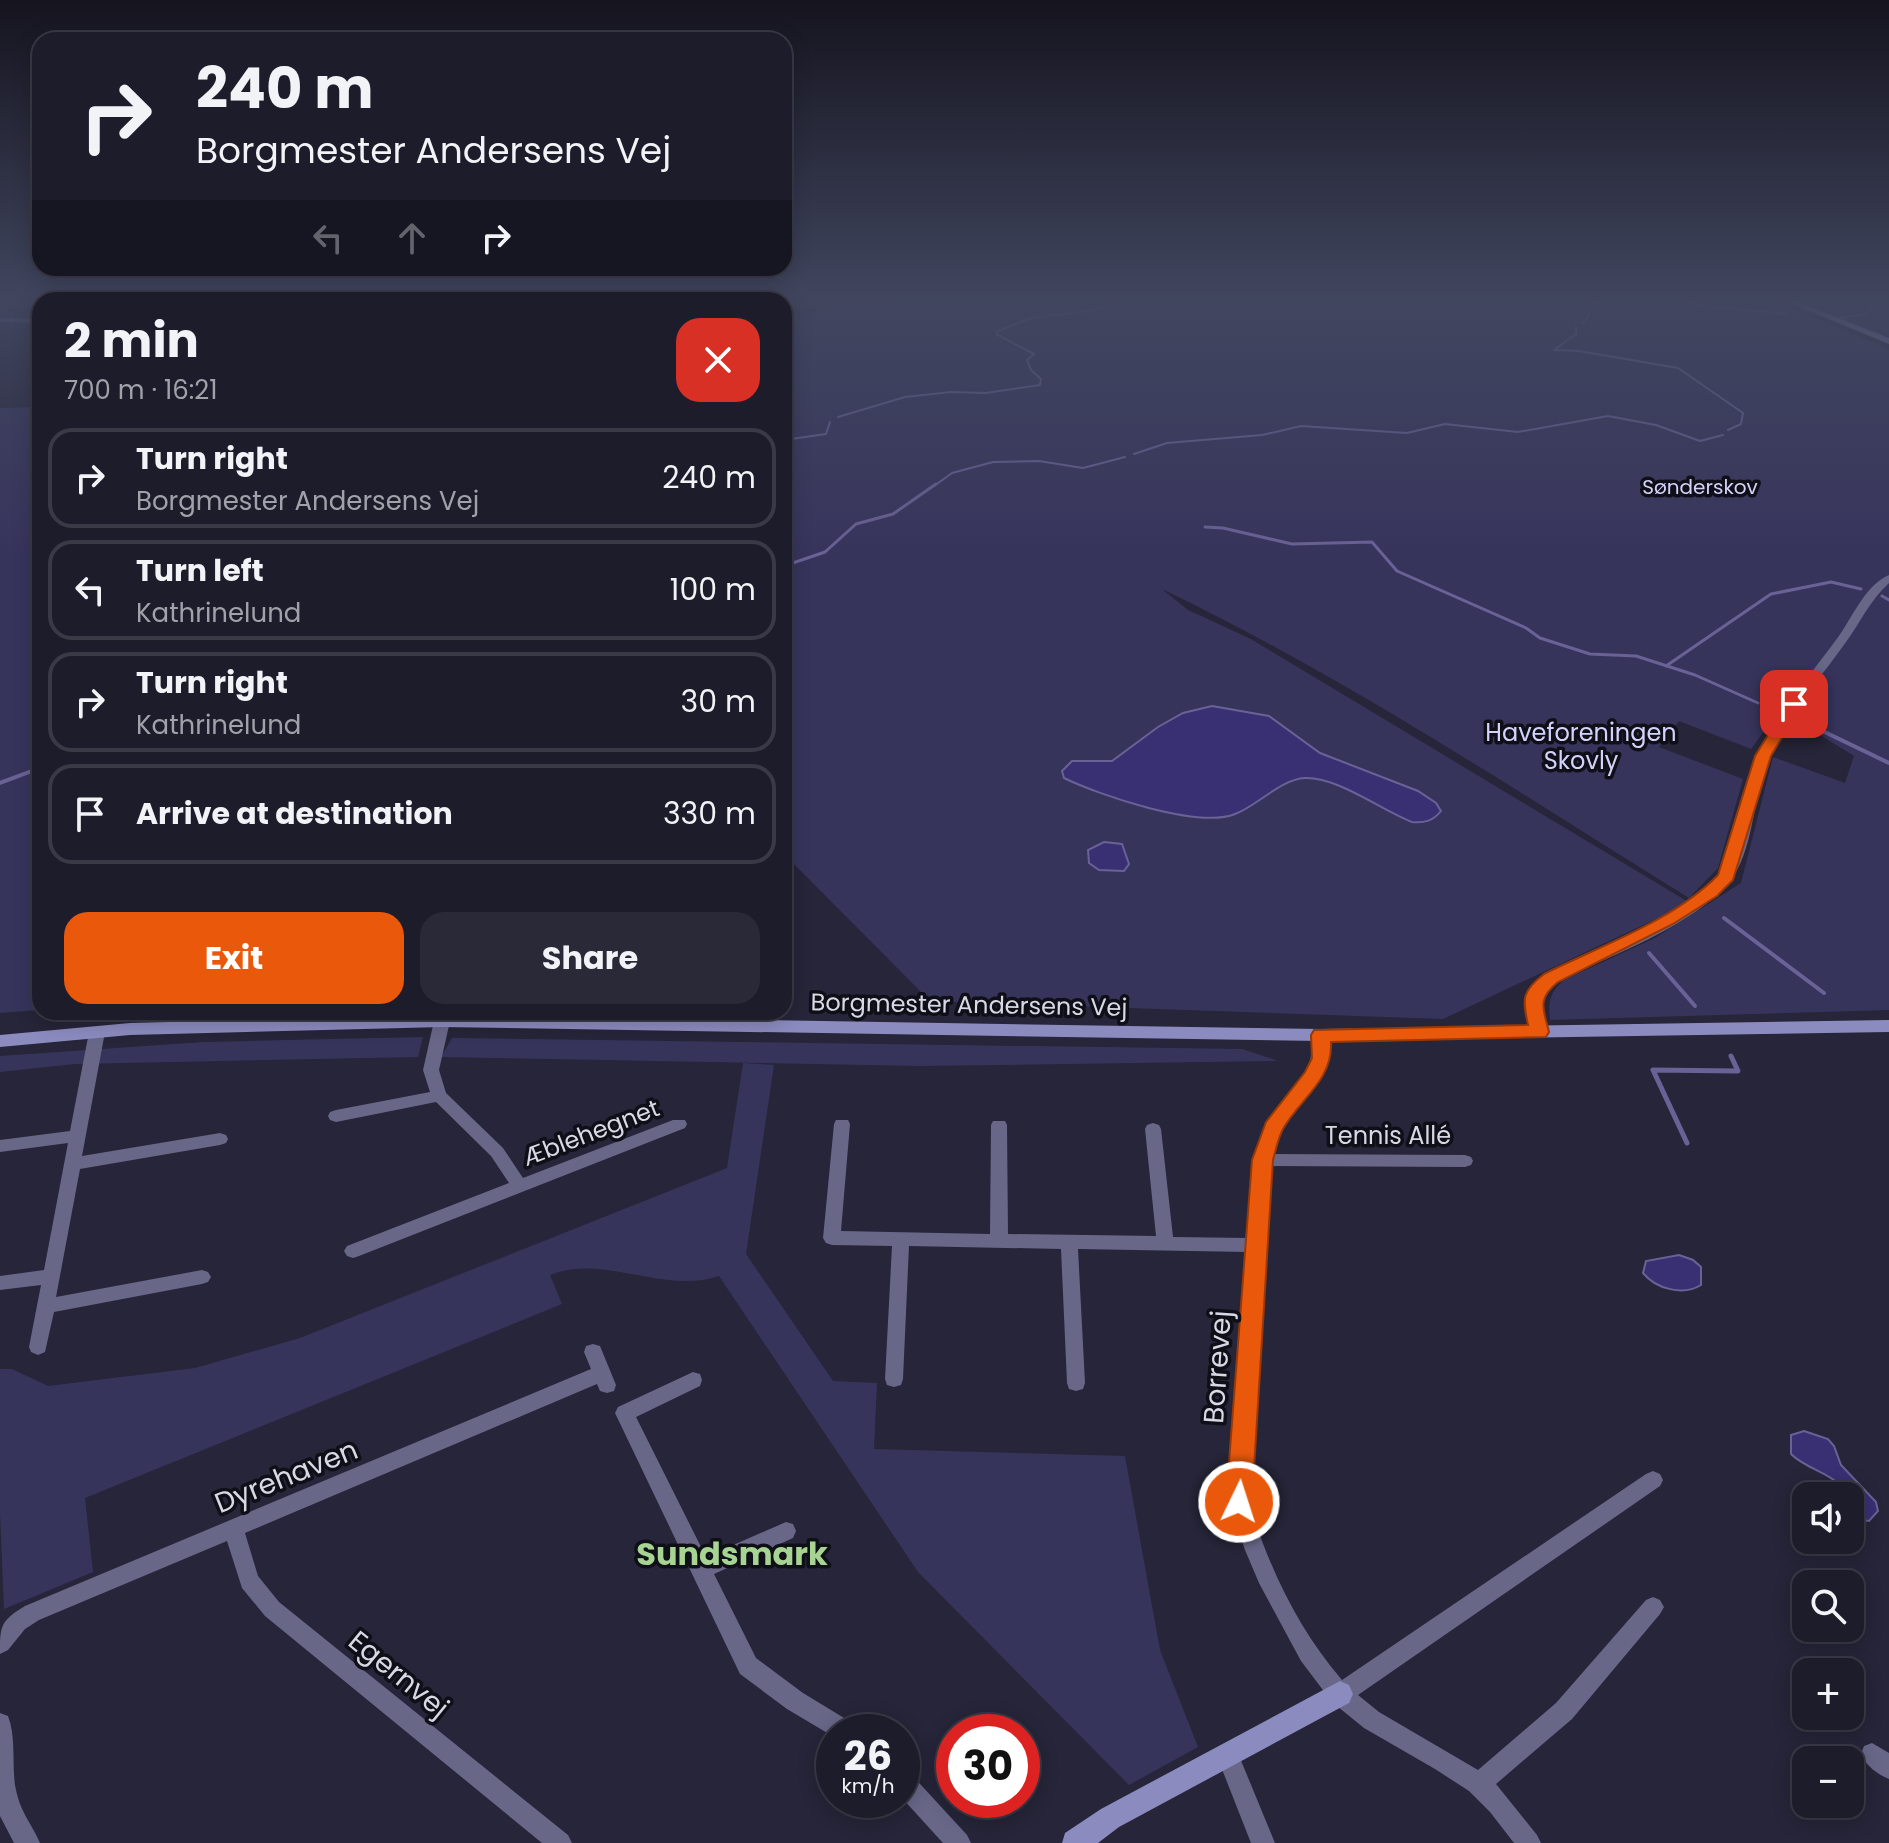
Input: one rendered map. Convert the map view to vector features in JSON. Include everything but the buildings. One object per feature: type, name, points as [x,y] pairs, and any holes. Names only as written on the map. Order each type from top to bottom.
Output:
[{"type":"street","points":[[1539,1032],[1533,1004],[1536,990],[1551,978],[1666,920],[1711,892],[1726,876],[1763,756],[1794,704],[1845,636],[1865,600],[1889,578]]},
{"type":"street","points":[[336,1116],[439,1096],[431,1070],[442,1021]]},
{"type":"street","name":"Borgmester Andersens Vej","points":[[0,1041],[97,1032],[442,1021],[1321,1035],[1889,1026]]},
{"type":"street","points":[[38,1347],[97,1032]]},
{"type":"street","name":"Borrevej","points":[[1321,1035],[1322,1058],[1313,1076],[1273,1127],[1262,1160],[1239,1502],[1248,1540],[1305,1649],[1340,1694],[1361,1712],[1479,1784],[1529,1843]]},
{"type":"street","name":"Æblehegnet","points":[[439,1096],[497,1152],[520,1186]]},
{"type":"street","name":"Æblehegnet","points":[[353,1251],[679,1124]]},
{"type":"street","points":[[842,1124],[832,1238],[1255,1245]]},
{"type":"street","points":[[999,1125],[999,1241]]},
{"type":"street","points":[[1153,1129],[1165,1243]]},
{"type":"street","points":[[0,1146],[78,1136]]},
{"type":"street","points":[[72,1164],[220,1139]]},
{"type":"street","name":"Tennis Allé","points":[[1262,1160],[1465,1161]]},
{"type":"street","points":[[894,1379],[901,1239]]},
{"type":"street","points":[[1069,1242],[1076,1383]]},
{"type":"street","points":[[0,1283],[51,1276]]},
{"type":"street","points":[[46,1306],[202,1277]]},
{"type":"street","name":"Dyrehaven","points":[[0,1643],[17,1622],[32,1613],[233,1527],[605,1379],[593,1352]]},
{"type":"street","points":[[693,1380],[625,1413],[748,1666],[816,1714]]},
{"type":"street","points":[[1075,1843],[1104,1821],[1340,1694],[1653,1480]]},
{"type":"street","name":"Egernvej","points":[[233,1527],[249,1581],[272,1609],[560,1843]]},
{"type":"street","points":[[701,1570],[786,1531]]},
{"type":"street","points":[[1479,1784],[1564,1711],[1653,1607]]},
{"type":"street","points":[[0,1724],[0,1787],[19,1834],[28,1843]]},
{"type":"street","points":[[1227,1754],[1263,1843]]},
{"type":"street","points":[[920,1801],[959,1843]]},
{"type":"green space","points":[[792,385],[1889,385],[1889,1010],[1550,1020],[1551,997],[1564,980],[1655,938],[1741,883],[1773,757],[1845,783],[1854,756],[1799,722],[1776,715],[1751,749],[1679,721],[1659,747],[1743,779],[1718,868],[1689,898],[1364,697],[1162,589],[1188,610],[1251,639],[1690,903],[1443,1019],[930,1001],[792,862]]},
{"type":"green space","points":[[32,407],[32,1011],[0,1013],[0,408]]},
{"type":"green space","points":[[423,1037],[418,1057],[75,1064],[0,1072],[0,1056],[204,1042]]},
{"type":"green space","points":[[452,1038],[1242,1049],[1278,1061],[920,1066],[441,1057]]},
{"type":"green space","points":[[743,1063],[774,1065],[746,1254],[833,1381],[877,1383],[874,1449],[1125,1456],[1160,1650],[1198,1747],[1129,1785],[918,1572],[719,1276],[698,1281],[677,1281],[591,1269],[550,1275],[562,1304],[85,1498],[93,1572],[4,1609],[0,1369],[12,1369],[48,1386],[195,1368],[300,1338],[727,1168]]},
{"type":"shaded area","points":[[1212,706],[1269,716],[1320,753],[1418,791],[1436,803],[1441,811],[1428,821],[1412,822],[1345,788],[1305,778],[1287,783],[1235,814],[1198,817],[1124,801],[1064,778],[1062,771],[1072,761],[1112,761],[1158,727],[1183,713]]},
{"type":"shaded area","points":[[1104,842],[1122,844],[1129,864],[1124,871],[1099,870],[1089,863],[1088,850]]},
{"type":"shaded area","points":[[1679,1255],[1701,1267],[1701,1285],[1686,1290],[1670,1289],[1648,1279],[1643,1273],[1646,1261]]},
{"type":"shaded area","points":[[1804,1431],[1828,1439],[1841,1465],[1857,1482],[1836,1482],[1802,1463],[1791,1454],[1791,1435]]},
{"type":"shaded area","points":[[1864,1489],[1876,1502],[1878,1511],[1869,1521],[1864,1520]]},
{"type":"waterway","points":[[838,417],[905,397],[951,392],[986,393],[1040,385]]},
{"type":"waterway","points":[[1703,385],[1743,413],[1741,424],[1728,430]]},
{"type":"waterway","points":[[1134,454],[1167,443],[1262,435],[1301,426],[1407,433],[1445,424],[1518,432],[1608,416],[1656,425],[1700,441],[1723,435]]},
{"type":"waterway","points":[[792,439],[826,434],[830,422]]},
{"type":"waterway","points":[[934,486],[952,473],[993,462],[1039,461],[1083,468],[1125,457]]},
{"type":"waterway","points":[[792,563],[825,552],[856,524],[893,514],[936,484]]},
{"type":"waterway","points":[[1205,527],[1223,528],[1292,544],[1372,542],[1397,571],[1526,628],[1540,638],[1590,654],[1636,656],[1666,666]]},
{"type":"waterway","points":[[1666,666],[1771,594],[1831,582],[1861,589]]},
{"type":"waterway","points":[[1882,596],[1889,600]]},
{"type":"waterway","points":[[1666,666],[1758,703]]},
{"type":"waterway","points":[[1808,724],[1889,763]]},
{"type":"waterway","points":[[0,783],[32,771]]},
{"type":"waterway","points":[[1724,918],[1824,993]]},
{"type":"waterway","points":[[1649,953],[1695,1006]]},
{"type":"waterway","points":[[1687,1143],[1653,1070],[1738,1071],[1731,1056]]},
{"type":"district","name":"Sundsmark","points":[[732,1554]]},
{"type":"route","points":[[1239,1502],[1262,1160],[1273,1127],[1313,1076],[1322,1058],[1321,1035],[1539,1032],[1533,1004],[1536,990],[1551,978],[1666,920],[1711,892],[1726,876],[1733,864],[1763,756],[1794,704]]},
{"type":"park label","name":"Sønderskov","points":[[1700,487]]},
{"type":"park label","name":"Haveforeningen Skovly","points":[[1581,747]]}]
